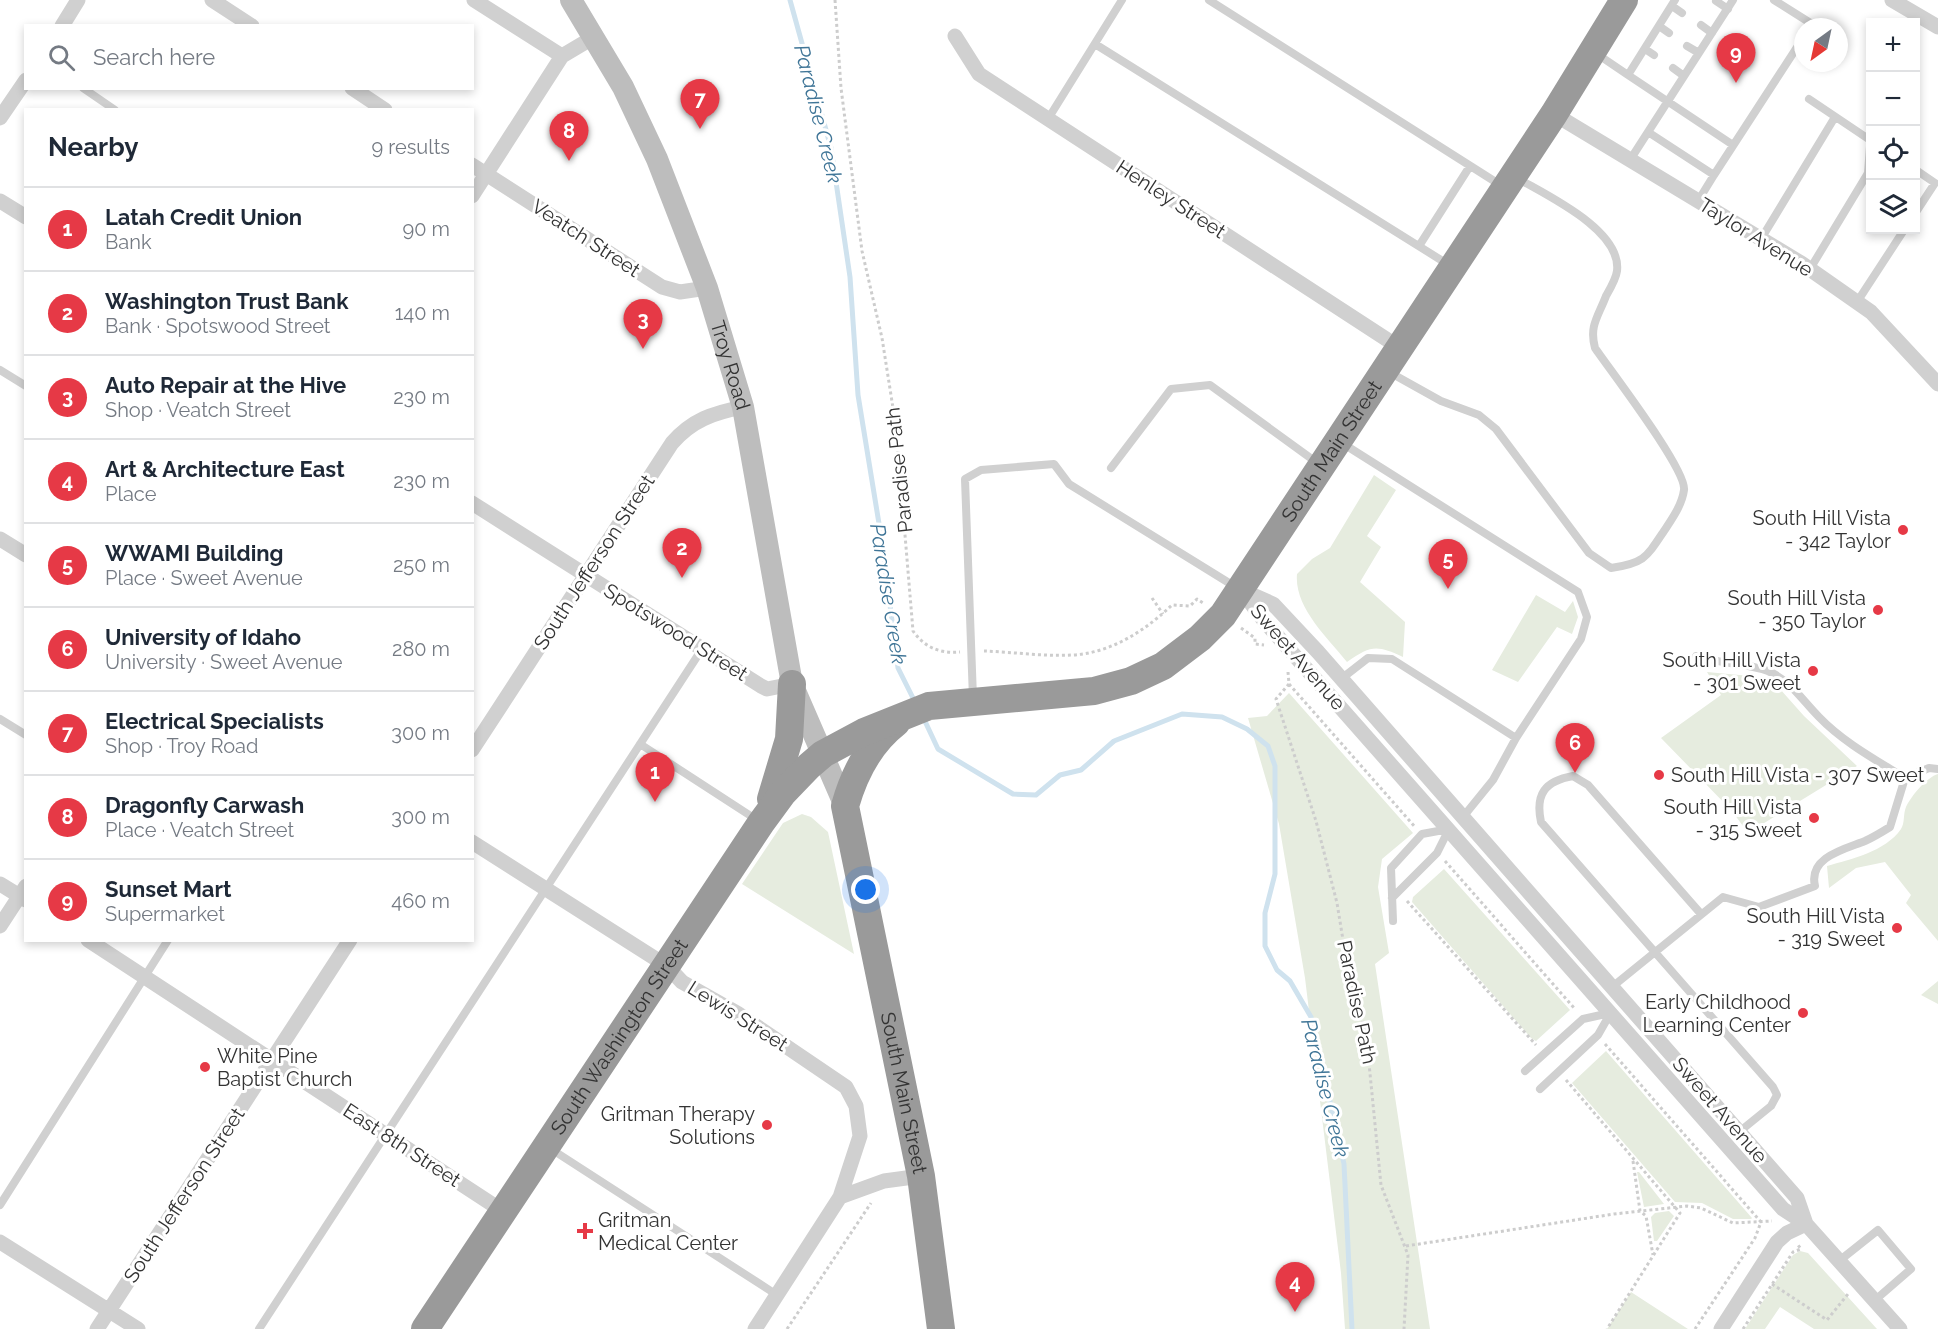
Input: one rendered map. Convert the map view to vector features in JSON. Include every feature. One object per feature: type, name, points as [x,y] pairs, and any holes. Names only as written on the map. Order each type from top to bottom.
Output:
[{"type":"highway","name":"South Main Street","points":[[823,754],[864,732],[918,710],[973,701],[1095,691],[1131,681],[1163,666],[1200,638],[1223,615],[1241,590],[1554,114],[1624,0]]},
{"type":"highway","points":[[760,823],[785,755],[792,708],[792,684]]},
{"type":"highway","name":"South Main Street","points":[[918,710],[892,726],[867,754],[854,779],[845,807],[921,1176]]},
{"type":"highway","name":"South Washington Street","points":[[425,1329],[760,823],[795,779],[823,754]]},
{"type":"highway","points":[[921,1176],[941,1329]]},
{"type":"main road","name":"Troy Road","points":[[571,0],[623,87],[657,159],[707,288],[743,407],[792,684],[823,754]]},
{"type":"main road","name":"South Main Street","points":[[823,754],[845,807]]},
{"type":"street","points":[[63,24],[78,0]]},
{"type":"street","points":[[212,0],[249,24]]},
{"type":"street","points":[[474,0],[561,56]]},
{"type":"street","points":[[1892,0],[1938,27]]},
{"type":"street","name":"Henley Street","points":[[956,36],[979,74],[1048,119],[1393,359]]},
{"type":"street","points":[[474,193],[561,56],[594,37]]},
{"type":"street","points":[[0,118],[24,83]]},
{"type":"street","points":[[355,90],[382,108]]},
{"type":"street","name":"Taylor Avenue","points":[[1554,114],[1810,269],[1857,302],[1871,312],[1938,384]]},
{"type":"street","name":"Veatch Street","points":[[474,166],[662,287],[680,292],[707,288]]},
{"type":"street","points":[[0,201],[24,216]]},
{"type":"street","name":"South Jefferson Street","points":[[474,747],[659,461],[682,432],[706,416],[743,407]]},
{"type":"street","name":"Spotswood Street","points":[[474,504],[768,689],[792,684]]},
{"type":"street","points":[[0,539],[24,554]]},
{"type":"street","name":"Sweet Avenue","points":[[1241,590],[1273,604],[1341,679],[1797,1198],[1806,1224]]},
{"type":"street","name":"Sweet Avenue","points":[[1241,590],[1265,622],[1783,1209],[1806,1224],[1900,1329]]},
{"type":"street","points":[[1449,829],[1462,817]]},
{"type":"street","name":"Lewis Street","points":[[474,843],[667,966],[682,982],[737,1013],[846,1087],[856,1106],[860,1136],[840,1197]]},
{"type":"street","points":[[0,884],[23,894],[0,926]]},
{"type":"street","name":"East 8th Street","points":[[91,942],[504,1212]]},
{"type":"street","name":"South Jefferson Street","points":[[97,1329],[349,942]]},
{"type":"street","points":[[1610,1013],[1624,1001]]},
{"type":"street","name":"South Main Street","points":[[840,1197],[884,1181],[921,1176]]},
{"type":"street","points":[[755,1329],[840,1197]]},
{"type":"street","points":[[1720,1329],[1777,1242],[1787,1233],[1806,1224]]},
{"type":"street","points":[[0,1242],[138,1329]]},
{"type":"lane","points":[[1048,119],[1122,0]]},
{"type":"lane","points":[[1209,0],[1470,166],[1573,210],[1600,231],[1615,256],[1617,271],[1591,332],[1595,348],[1676,465],[1685,489],[1677,510],[1647,556],[1636,564],[1611,568],[1589,553],[1496,429],[1479,415],[1441,401],[1393,359]]},
{"type":"lane","points":[[1630,160],[1733,0]]},
{"type":"lane","points":[[1774,0],[1802,18]]},
{"type":"lane","points":[[1716,1],[1728,9]]},
{"type":"lane","points":[[1628,75],[1674,3],[1682,13]]},
{"type":"lane","points":[[1701,25],[1712,33]]},
{"type":"lane","points":[[1659,26],[1669,33]]},
{"type":"lane","points":[[1095,44],[1453,268]]},
{"type":"lane","points":[[1687,46],[1699,53]]},
{"type":"lane","points":[[1644,49],[1654,55]]},
{"type":"lane","points":[[1593,51],[1734,145]]},
{"type":"lane","points":[[1698,201],[1794,52]]},
{"type":"lane","points":[[1673,68],[1684,76]]},
{"type":"lane","points":[[86,90],[112,108]]},
{"type":"lane","points":[[1809,99],[1866,137]]},
{"type":"lane","points":[[1761,239],[1835,117]]},
{"type":"lane","points":[[1648,132],[1714,175]]},
{"type":"lane","points":[[1419,246],[1470,166]]},
{"type":"lane","points":[[1920,173],[1936,184],[1920,206]]},
{"type":"lane","points":[[1810,269],[1866,176]]},
{"type":"lane","points":[[1857,302],[1901,234]]},
{"type":"lane","points":[[0,370],[24,385]]},
{"type":"lane","points":[[1111,468],[1171,389],[1210,385],[1322,466]]},
{"type":"lane","points":[[1339,441],[1578,592],[1587,617],[1581,639],[1516,738],[1493,780],[1462,817]]},
{"type":"lane","points":[[973,701],[965,479],[981,470],[1054,464],[1069,484],[1241,590]]},
{"type":"lane","points":[[259,1329],[702,649]]},
{"type":"lane","points":[[1696,656],[1714,663],[1736,663],[1768,672],[1793,687],[1819,717],[1855,746],[1905,778]]},
{"type":"lane","points":[[1341,679],[1368,658],[1392,659],[1516,738]]},
{"type":"lane","points":[[0,718],[24,734]]},
{"type":"lane","points":[[640,744],[760,823]]},
{"type":"lane","points":[[1905,778],[1929,768],[1938,769]]},
{"type":"lane","points":[[1701,914],[1588,785],[1573,776],[1556,779],[1542,793],[1538,806],[1541,822],[1773,1087],[1777,1095],[1772,1106],[1739,1132]]},
{"type":"lane","points":[[1612,987],[1723,897],[1759,906],[1815,886],[1813,879],[1820,864],[1832,853],[1868,840],[1890,827],[1905,778]]},
{"type":"lane","points":[[1393,921],[1391,868],[1422,834],[1449,829]]},
{"type":"lane","points":[[1392,898],[1437,853],[1449,829]]},
{"type":"lane","points":[[0,1204],[167,942]]},
{"type":"lane","points":[[1540,1089],[1598,1035],[1610,1013]]},
{"type":"lane","points":[[1525,1071],[1583,1019],[1610,1013]]},
{"type":"lane","points":[[548,1146],[777,1295]]},
{"type":"lane","points":[[1839,1261],[1878,1230],[1911,1269],[1874,1301]]},
{"type":"path","name":"Paradise Path","points":[[835,0],[841,88],[862,251],[882,338],[896,427],[913,631],[928,647],[949,653],[971,651],[1083,654],[1117,643],[1149,627],[1172,605],[1190,606],[1197,599],[1255,638],[1255,644]]},
{"type":"path","points":[[1152,598],[1162,614]]},
{"type":"path","name":"Paradise Path","points":[[1404,1329],[1408,1255],[1381,1185],[1367,1042],[1350,983],[1337,903],[1316,821],[1276,699],[1289,684],[1422,834]]},
{"type":"path","points":[[1437,853],[1576,1010],[1568,1017]]},
{"type":"path","points":[[1412,895],[1406,901],[1535,1046],[1543,1039]]},
{"type":"path","points":[[1598,1035],[1761,1222]]},
{"type":"path","points":[[1598,1052],[1606,1045]]},
{"type":"path","points":[[1574,1073],[1566,1080],[1680,1213],[1606,1329]]},
{"type":"path","points":[[1633,1159],[1640,1211],[1646,1216],[1653,1257]]},
{"type":"path","points":[[787,1329],[874,1198]]},
{"type":"path","points":[[1406,1246],[1676,1207],[1694,1206],[1733,1223],[1774,1221]]},
{"type":"path","points":[[1695,1329],[1755,1238],[1761,1222]]},
{"type":"path","points":[[1772,1284],[1827,1320],[1848,1293]]},
{"type":"shaded area","points":[[1374,475],[1396,490],[1367,536],[1381,547],[1360,582],[1405,622],[1403,657],[1387,650],[1374,649],[1362,652],[1347,662],[1306,610],[1297,586],[1297,574],[1312,559],[1330,548]]},
{"type":"shaded area","points":[[1536,595],[1565,612],[1573,601],[1578,617],[1572,634],[1557,627],[1518,682],[1492,670]]},
{"type":"shaded area","points":[[1707,672],[1750,676],[1780,689],[1804,716],[1857,766],[1748,833],[1732,811],[1661,738],[1721,695]]},
{"type":"shaded area","points":[[1289,693],[1413,833],[1382,859],[1378,887],[1389,953],[1375,964],[1430,1329],[1345,1329],[1341,1273],[1305,978],[1279,824],[1248,718],[1267,716]]},
{"type":"shaded area","points":[[1938,774],[1938,941],[1906,903],[1911,895],[1885,862],[1856,868],[1829,888],[1827,866],[1867,854],[1894,837],[1902,827],[1908,803],[1924,783]]},
{"type":"shaded area","points":[[802,814],[811,817],[828,832],[854,954],[742,884],[783,823]]},
{"type":"shaded area","points":[[1444,869],[1570,1010],[1536,1041],[1412,902],[1413,897]]},
{"type":"shaded area","points":[[1938,981],[1938,1004],[1921,995]]},
{"type":"shaded area","points":[[1606,1051],[1751,1219],[1733,1219],[1702,1203],[1675,1202],[1572,1083]]},
{"type":"shaded area","points":[[1637,1172],[1639,1172],[1664,1204],[1644,1207]]},
{"type":"shaded area","points":[[1669,1211],[1674,1216],[1657,1241],[1654,1241],[1651,1217],[1655,1213]]},
{"type":"shaded area","points":[[1800,1251],[1808,1253],[1877,1329],[1814,1329],[1780,1307],[1765,1329],[1745,1329],[1793,1255]]},
{"type":"shaded area","points":[[1631,1292],[1688,1329],[1607,1329]]},
{"type":"waterway","name":"Paradise Creek","points":[[790,0],[831,148],[850,277],[858,395],[882,542],[898,668],[916,704]]},
{"type":"waterway","name":"Paradise Creek","points":[[923,717],[938,749],[1013,794],[1036,795],[1060,775],[1081,770],[1114,741],[1182,714],[1222,717],[1247,729],[1268,746],[1275,766],[1275,874],[1265,913],[1265,946],[1277,970],[1290,981],[1311,1017],[1344,1164],[1352,1329]]},
{"type":"place","name":"Sunset Mart","points":[[1736,83]]},
{"type":"place","name":"Electrical Specialists","points":[[700,129]]},
{"type":"place","name":"Dragonfly Carwash","points":[[569,161]]},
{"type":"place","name":"Auto Repair at the Hive","points":[[643,349]]},
{"type":"place","name":"South Hill Vista - 342 Taylor","points":[[1903,530]]},
{"type":"place","name":"Washington Trust Bank","points":[[682,578]]},
{"type":"place","name":"WWAMI Building","points":[[1448,589]]},
{"type":"place","name":"South Hill Vista - 350 Taylor","points":[[1878,610]]},
{"type":"place","name":"South Hill Vista - 301 Sweet","points":[[1813,671]]},
{"type":"place","name":"University of Idaho","points":[[1575,773]]},
{"type":"place","name":"South Hill Vista - 307 Sweet","points":[[1659,775]]},
{"type":"place","name":"Latah Credit Union","points":[[655,802]]},
{"type":"place","name":"South Hill Vista - 315 Sweet","points":[[1814,818]]},
{"type":"place","name":"South Hill Vista - 319 Sweet","points":[[1897,928]]},
{"type":"place","name":"Early Childhood Learning Center","points":[[1803,1013]]},
{"type":"place","name":"White Pine Baptist Church","points":[[205,1067]]},
{"type":"place","name":"Gritman Therapy Solutions","points":[[767,1125]]},
{"type":"place","name":"Gritman Medical Center","points":[[585,1231]]},
{"type":"place","name":"Art & Architecture East","points":[[1295,1312]]}]
